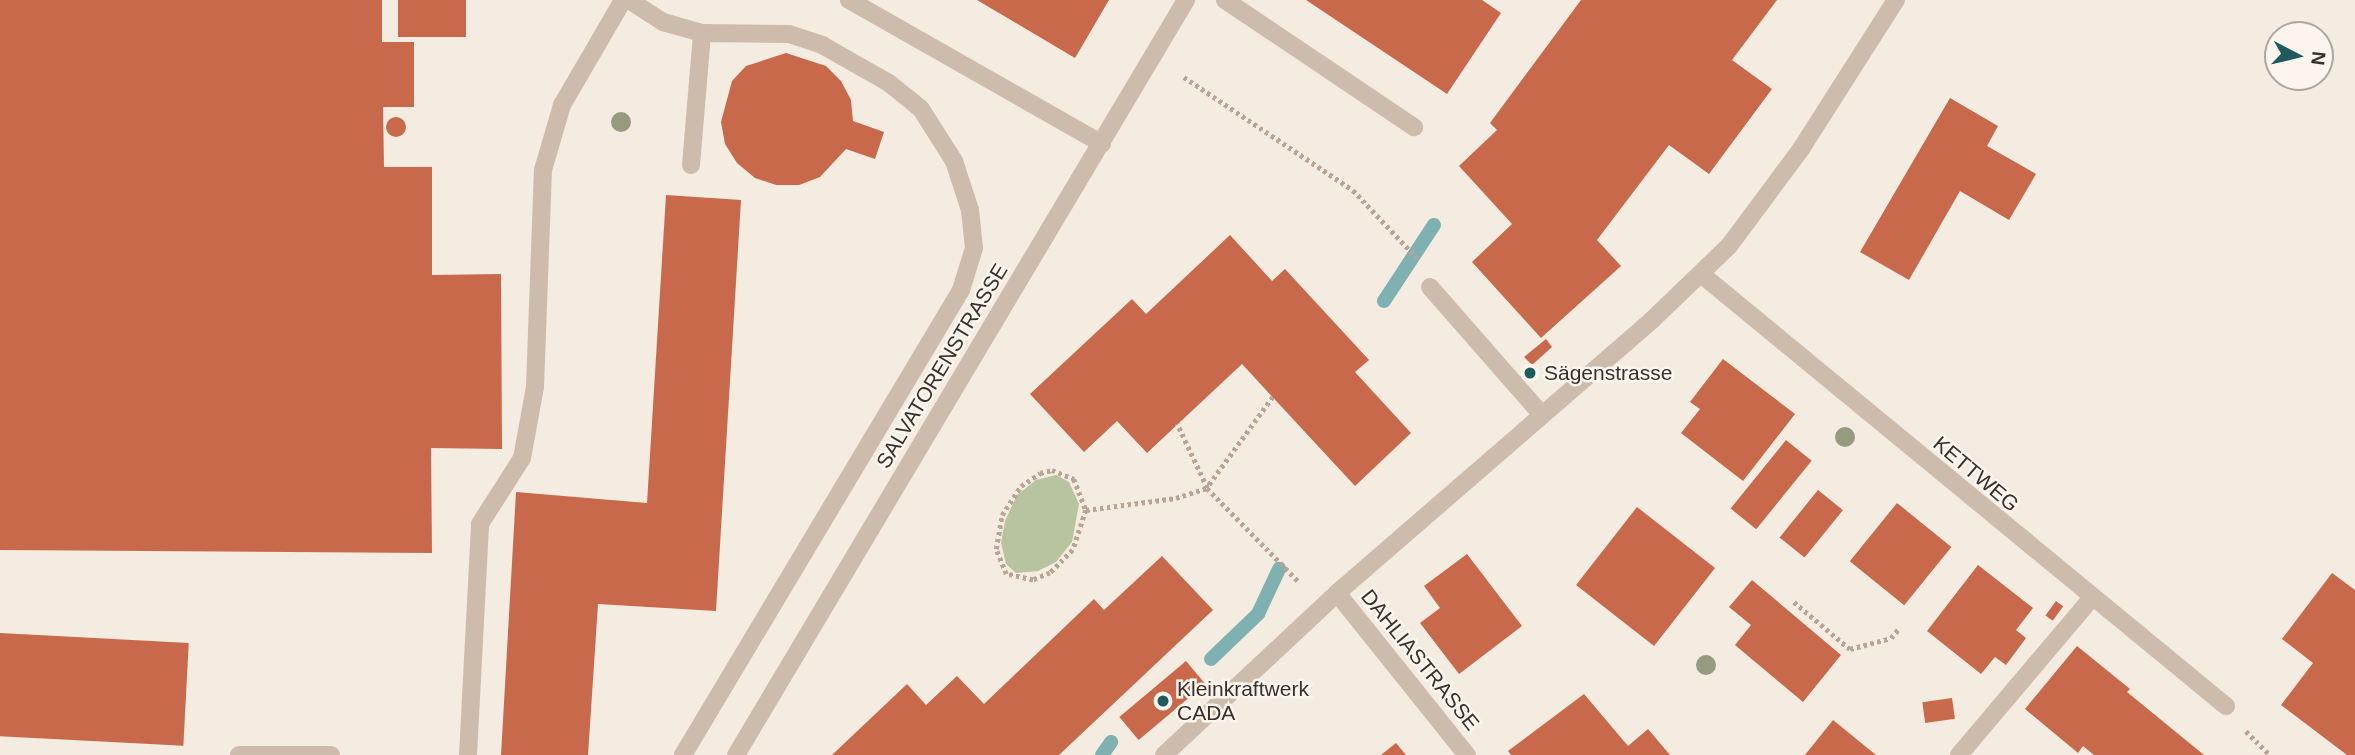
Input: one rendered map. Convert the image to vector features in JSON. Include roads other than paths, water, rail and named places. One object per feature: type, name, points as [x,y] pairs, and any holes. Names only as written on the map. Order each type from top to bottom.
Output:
[{"type":"street","points":[[468,755],[480,524],[522,458],[535,387],[543,170],[562,105],[623,0]]},
{"type":"street","points":[[629,0],[663,22],[702,33],[789,34],[822,45],[889,83],[921,109],[954,161],[970,210],[974,248],[961,290],[683,755]]},
{"type":"street","points":[[849,0],[1102,144]]},
{"type":"street","name":"SALVATORENSTRASSE","points":[[736,755],[1186,0]]},
{"type":"street","points":[[1225,0],[1414,127]]},
{"type":"street","points":[[1164,755],[1337,593],[1701,274],[1757,213],[1896,0]]},
{"type":"street","points":[[691,164],[702,33]]},
{"type":"street","name":"KETTWEG","points":[[1701,274],[2091,600],[2226,706]]},
{"type":"street","points":[[1430,287],[1542,415]]},
{"type":"street","name":"DAHLIASTRASSE","points":[[1337,593],[1467,755]]},
{"type":"street","points":[[1959,755],[2091,600]]},
{"type":"street","points":[[239,755],[331,755]]},
{"type":"waterway","points":[[1384,301],[1434,225]]},
{"type":"waterway","points":[[1211,659],[1258,614],[1279,569]]},
{"type":"waterway","points":[[1102,755],[1111,742]]},
{"type":"place","name":"Sägenstrasse","points":[[1530,373]]},
{"type":"place","name":"Kleinkraftwerk CADA","points":[[1163,701]]}]
